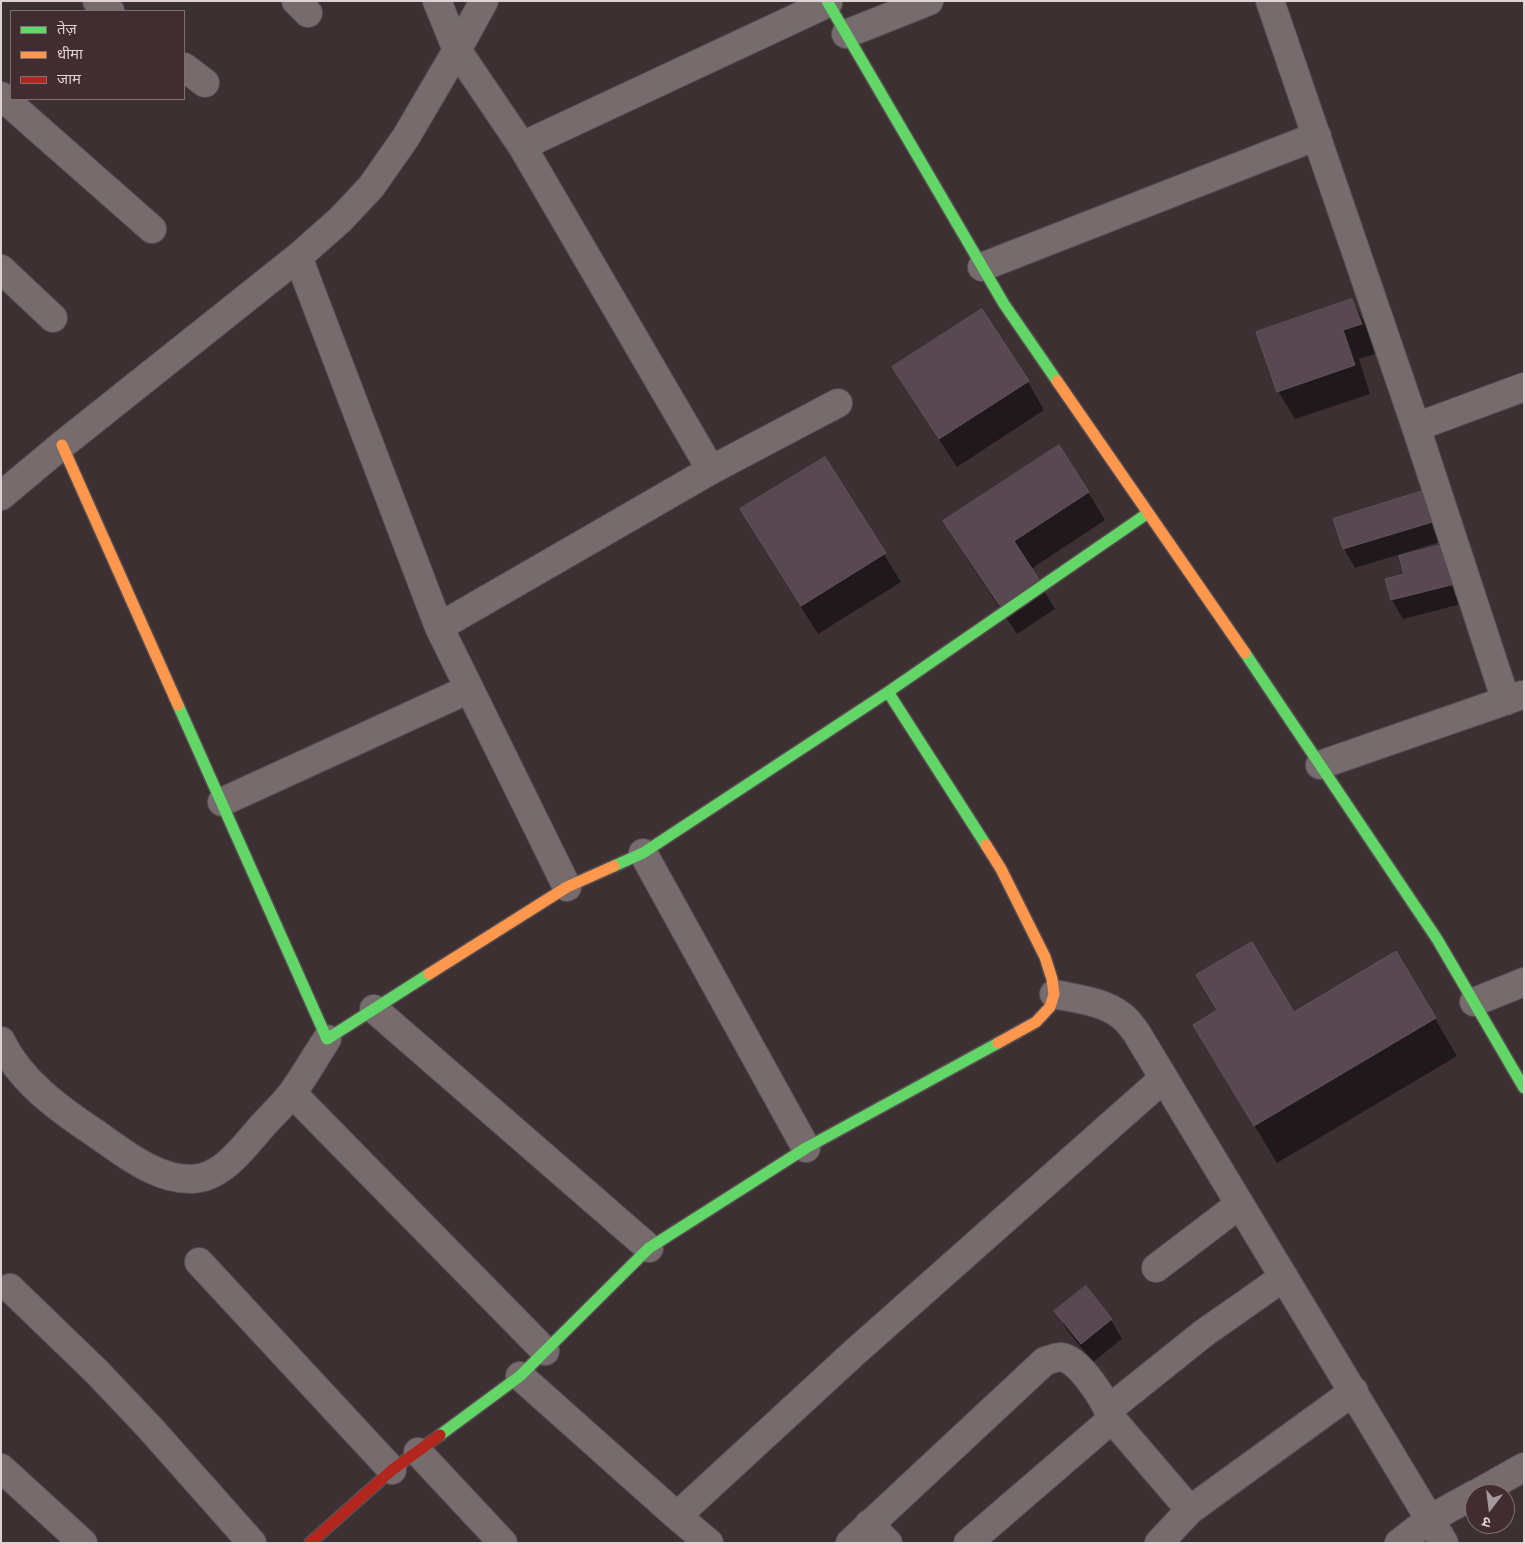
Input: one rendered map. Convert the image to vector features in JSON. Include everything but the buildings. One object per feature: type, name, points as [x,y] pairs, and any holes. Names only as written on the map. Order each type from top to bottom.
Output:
[{"type":"street","points":[[97,1],[109,10]]},
{"type":"street","points":[[1,496],[298,257],[340,220],[372,187],[406,137],[484,1]]},
{"type":"street","points":[[846,34],[930,1]]},
{"type":"street","points":[[1270,1],[1416,427],[1515,698],[1320,765]]},
{"type":"street","points":[[522,146],[828,2],[1004,304],[1223,621],[1437,939],[1524,1088]]},
{"type":"street","points":[[439,5],[457,50],[522,146],[711,470]]},
{"type":"street","points":[[185,68],[205,83]]},
{"type":"street","points":[[1,96],[152,229]]},
{"type":"street","points":[[982,266],[1317,136]]},
{"type":"street","points":[[298,257],[439,627],[567,887]]},
{"type":"street","points":[[1,269],[53,318]]},
{"type":"street","points":[[1416,427],[1524,387]]},
{"type":"street","points":[[439,627],[711,470],[838,402]]},
{"type":"street","points":[[62,445],[327,1039]]},
{"type":"street","points":[[4,1054],[40,1091],[69,1116],[136,1161],[156,1172],[177,1177],[195,1179],[213,1174],[232,1160],[292,1093],[327,1039],[567,887],[644,853],[888,692],[1148,513]]},
{"type":"street","points":[[222,802],[469,689]]},
{"type":"street","points":[[310,1543],[392,1470],[520,1376],[649,1248],[806,1148],[1036,1022],[1050,1007],[1054,994],[1045,957],[1001,869],[888,692]]},
{"type":"street","points":[[644,853],[806,1148]]},
{"type":"street","points":[[1474,1002],[1524,982]]},
{"type":"street","points":[[1054,994],[1093,1002],[1112,1010],[1123,1017],[1136,1032],[1444,1543]]},
{"type":"street","points":[[374,1008],[649,1248]]},
{"type":"street","points":[[677,1516],[855,1352],[1164,1078]]},
{"type":"street","points":[[292,1093],[545,1351]]},
{"type":"street","points":[[1156,1268],[1240,1204]]},
{"type":"street","points":[[200,1262],[392,1470]]},
{"type":"street","points":[[968,1543],[1204,1332],[1284,1277]]},
{"type":"street","points":[[10,1288],[97,1372],[150,1428],[252,1543]]},
{"type":"street","points":[[850,1543],[878,1533],[1045,1361],[1061,1357],[1070,1360],[1089,1380],[1111,1414],[1176,1531],[1354,1392]]},
{"type":"street","points":[[520,1376],[709,1543]]},
{"type":"street","points":[[418,1452],[503,1543]]},
{"type":"street","points":[[1493,1484],[1524,1467]]},
{"type":"street","points":[[1,1468],[83,1543]]},
{"type":"street","points":[[1399,1543],[1430,1519],[1465,1500]]},
{"type":"traffic: fast","points":[[827,1],[1004,304],[1057,381]]},
{"type":"traffic: fast","points":[[614,866],[643,853],[888,692],[1148,513]]},
{"type":"traffic: fast","points":[[1245,653],[1437,939],[1524,1088]]},
{"type":"traffic: fast","points":[[888,692],[986,845]]},
{"type":"traffic: fast","points":[[178,705],[327,1039],[429,974]]},
{"type":"traffic: fast","points":[[440,1435],[520,1376],[649,1248],[806,1148],[998,1043]]},
{"type":"traffic: slow","points":[[1057,381],[1245,653]]},
{"type":"traffic: slow","points":[[62,445],[178,705]]},
{"type":"traffic: slow","points":[[986,845],[1001,869],[1045,957],[1052,979],[1054,994],[1050,1007],[1036,1022],[998,1043]]},
{"type":"traffic: slow","points":[[429,974],[567,887],[614,866]]},
{"type":"traffic: jam","points":[[310,1543],[392,1470],[440,1435]]}]
